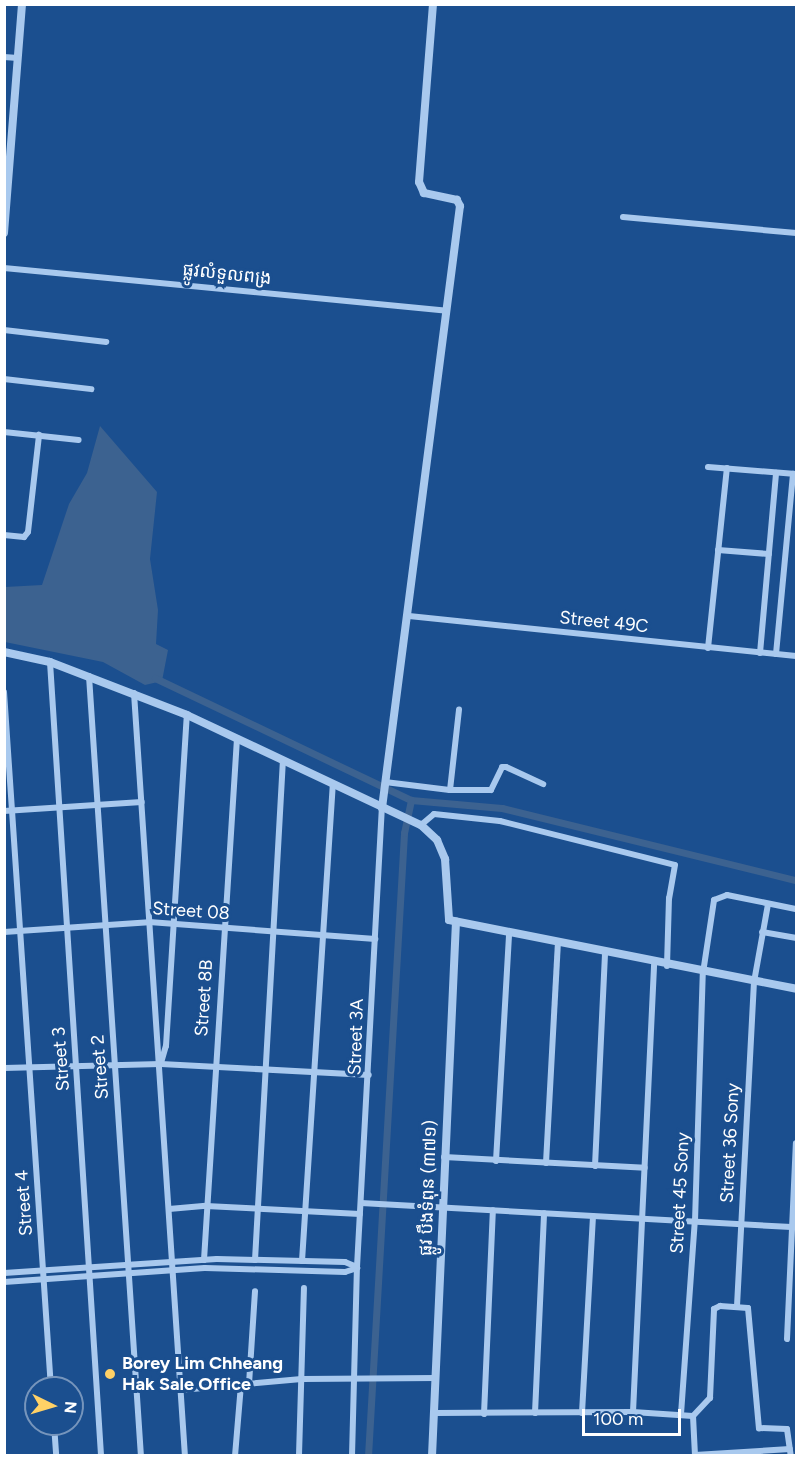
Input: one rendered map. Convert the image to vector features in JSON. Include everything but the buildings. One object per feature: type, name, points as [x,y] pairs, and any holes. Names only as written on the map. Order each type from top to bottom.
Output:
[{"type":"street","points":[[4,233],[22,4]]},
{"type":"street","points":[[382,808],[409,616],[460,204],[424,193],[419,182],[433,4]]},
{"type":"street","points":[[4,57],[18,58]]},
{"type":"street","points":[[623,217],[796,233]]},
{"type":"street","name":"ផ្លូវលំទួលពង្រ","points":[[4,268],[447,312]]},
{"type":"street","points":[[4,330],[106,342]]},
{"type":"street","points":[[4,379],[91,389]]},
{"type":"street","points":[[4,432],[79,440]]},
{"type":"street","points":[[4,535],[24,537],[28,532],[39,435]]},
{"type":"street","points":[[708,467],[795,474],[776,654]]},
{"type":"street","points":[[708,648],[727,468]]},
{"type":"street","points":[[760,653],[777,473]]},
{"type":"street","points":[[718,550],[769,554],[786,549]]},
{"type":"street","points":[[769,554],[784,563]]},
{"type":"street","name":"Street 49C","points":[[409,616],[796,656]]},
{"type":"street","points":[[4,651],[50,662],[187,715],[421,825],[442,848],[446,859],[447,914],[456,922],[654,964],[796,989]]},
{"type":"street","name":"Street 3","points":[[50,662],[101,1455]]},
{"type":"street","name":"Street 2","points":[[89,676],[141,1455]]},
{"type":"street","name":"Street 4","points":[[4,692],[50,1376]]},
{"type":"street","points":[[134,693],[156,1048],[161,1064],[185,1455]]},
{"type":"street","points":[[450,790],[459,710]]},
{"type":"street","points":[[161,1064],[166,1046],[187,715]]},
{"type":"street","name":"Street 8B","points":[[204,1260],[237,738]]},
{"type":"street","points":[[255,1260],[283,762]]},
{"type":"street","points":[[385,783],[450,790],[491,790],[502,767],[507,767],[543,784]]},
{"type":"street","points":[[296,1271],[306,1211],[333,785]]},
{"type":"street","points":[[4,811],[142,802]]},
{"type":"street","name":"Street 3A","points":[[352,1455],[356,1379],[357,1267],[382,808]]},
{"type":"street","points":[[421,825],[434,814],[500,821],[675,865],[669,898],[666,966]]},
{"type":"street","name":"Street 45 Sony","points":[[681,1414],[695,1221],[703,973],[714,900],[727,895],[768,904]]},
{"type":"street","points":[[768,904],[796,909]]},
{"type":"street","name":"Street 36 Sony","points":[[737,1306],[754,982],[768,904]]},
{"type":"street","name":"Street 08","points":[[4,932],[149,922],[375,939]]},
{"type":"street","name":"ផ្លូវ បឹងទំពុន (៣៧១)","points":[[432,1455],[456,922]]},
{"type":"street","points":[[762,932],[796,938]]},
{"type":"street","points":[[496,1161],[509,934]]},
{"type":"street","points":[[546,1163],[558,943]]},
{"type":"street","points":[[595,1166],[605,954]]},
{"type":"street","points":[[633,1412],[654,964]]},
{"type":"street","points":[[4,1068],[115,1063],[369,1074]]},
{"type":"street","points":[[787,1339],[794,1226],[796,1143]]},
{"type":"street","points":[[444,1157],[645,1168]]},
{"type":"street","points":[[361,1203],[794,1226]]},
{"type":"street","points":[[169,1209],[206,1206],[360,1214]]},
{"type":"street","points":[[484,1414],[493,1210]]},
{"type":"street","points":[[535,1413],[544,1213]]},
{"type":"street","points":[[582,1413],[593,1216]]},
{"type":"street","points":[[4,1273],[217,1259],[345,1262],[357,1267]]},
{"type":"street","points":[[216,1269],[217,1259]]},
{"type":"street","points":[[247,1260],[248,1269]]},
{"type":"street","points":[[4,1282],[174,1270],[248,1269],[345,1272],[357,1267]]},
{"type":"street","points":[[299,1455],[304,1288]]},
{"type":"street","points":[[249,1384],[255,1291]]},
{"type":"street","points":[[737,1306],[752,1310],[759,1428],[787,1429],[790,1452],[695,1455],[693,1416],[710,1398],[714,1309],[737,1306]]},
{"type":"street","points":[[181,1390],[302,1379],[435,1378]]},
{"type":"street","points":[[235,1455],[241,1385]]},
{"type":"street","points":[[435,1413],[633,1412],[693,1416]]},
{"type":"street","points":[[55,1436],[56,1455]]},
{"type":"water","points":[[100,426],[157,492],[150,559],[158,610],[156,644],[168,650],[162,681],[145,685],[103,662],[5,642],[5,587],[42,585],[69,504],[87,473]]},
{"type":"waterway","points":[[155,678],[411,800],[502,808],[796,880]]},
{"type":"waterway","points":[[368,1456],[404,833],[411,800]]},
{"type":"place","name":"Borey Lim Chheang Hak Sale Office","points":[[110,1374]]}]
